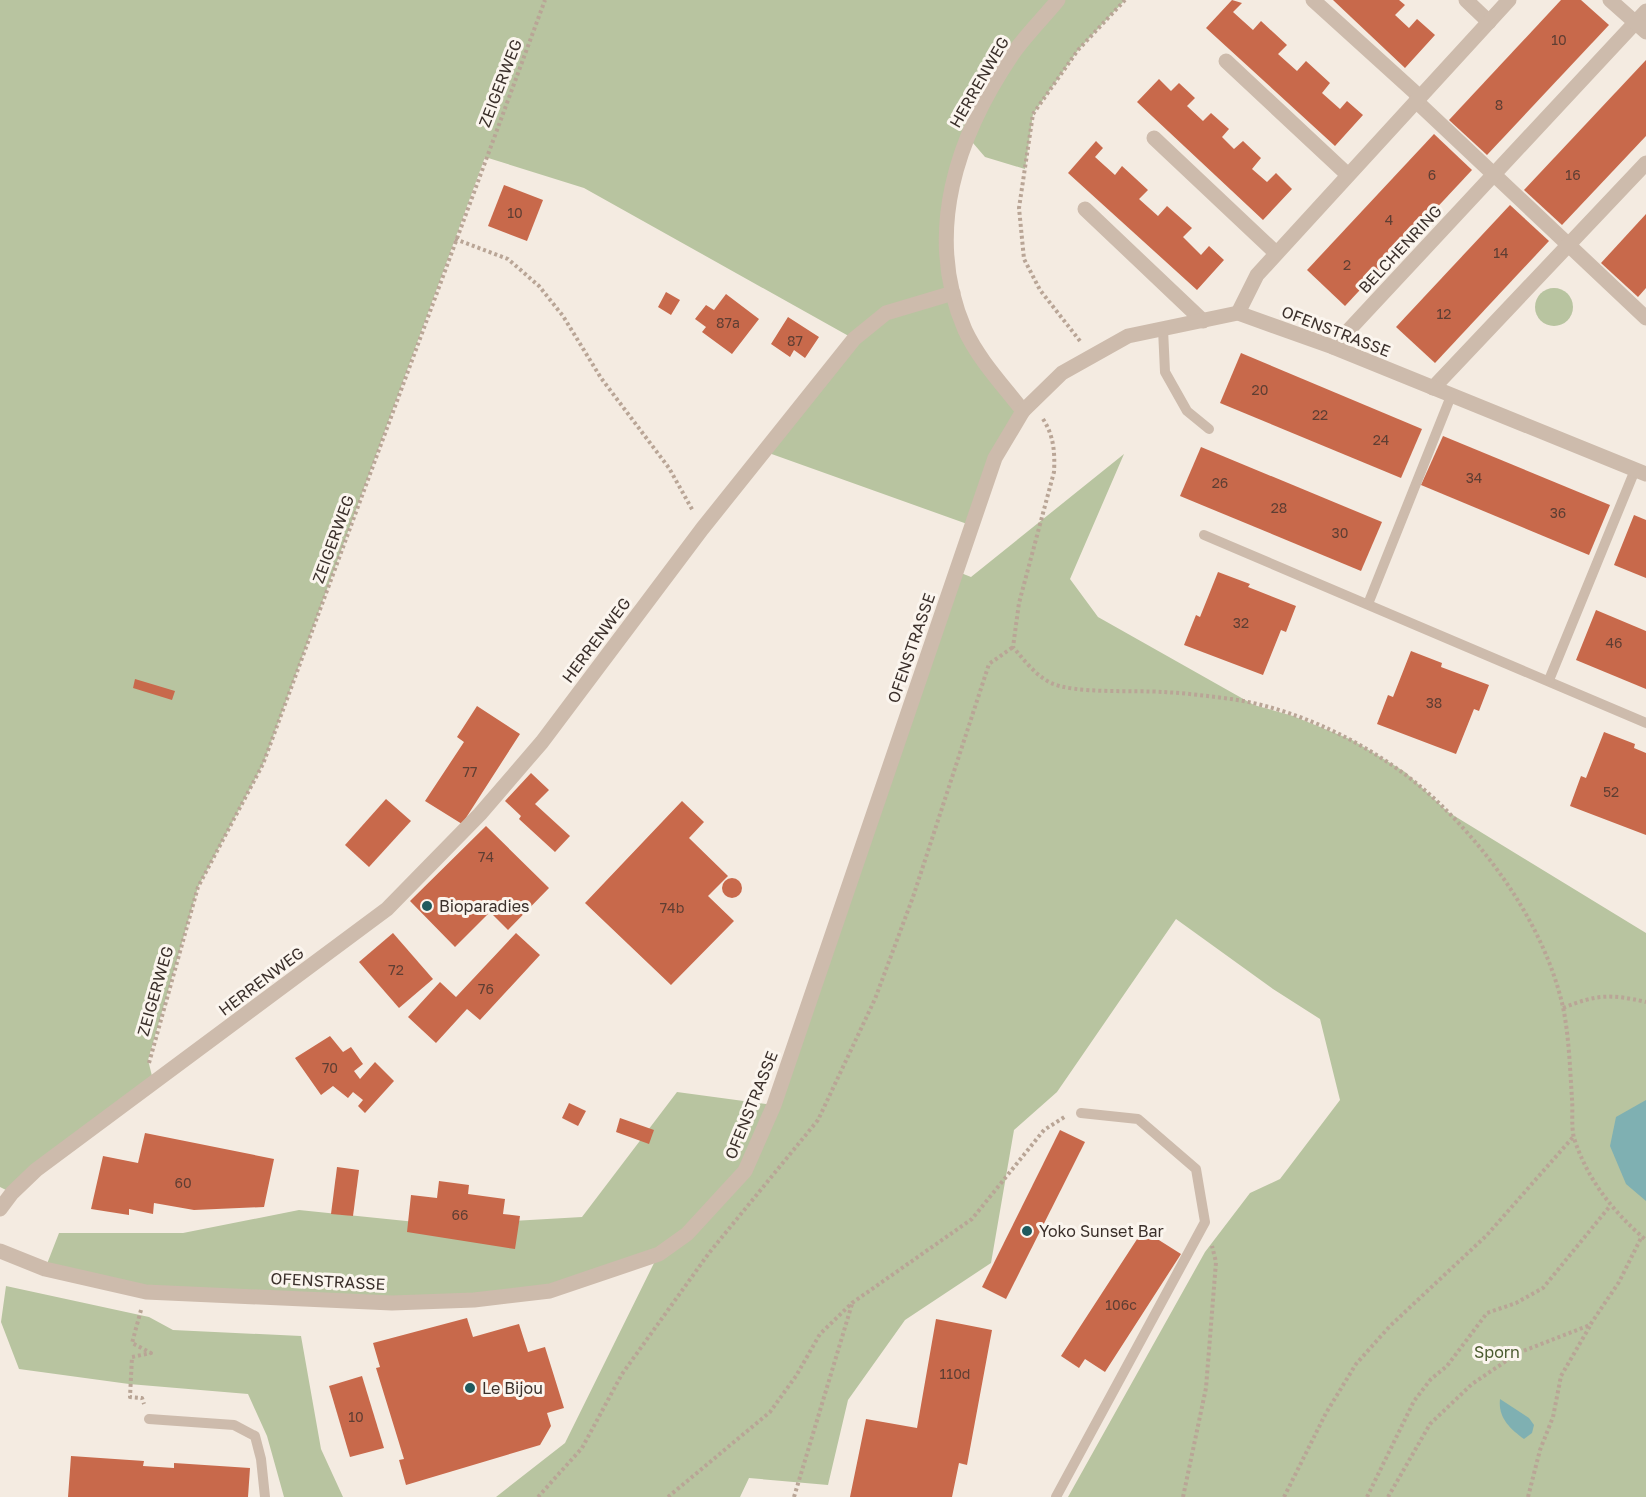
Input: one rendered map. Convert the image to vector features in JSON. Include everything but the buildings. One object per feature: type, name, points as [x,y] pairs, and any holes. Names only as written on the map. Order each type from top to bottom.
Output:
[{"type":"street","name":"HERRENWEG","points":[[0,1209],[12,1193],[36,1170],[387,909],[480,814],[542,742],[702,529],[854,339],[886,313],[953,293],[945,238],[950,188],[967,135],[1014,52],[1058,0]]},
{"type":"street","points":[[1313,0],[1418,99],[1493,175],[1645,314]]},
{"type":"street","points":[[1466,0],[1489,22]]},
{"type":"street","points":[[1238,313],[1257,275],[1276,253],[1509,0]]},
{"type":"street","points":[[1610,0],[1640,27]]},
{"type":"street","name":"BELCHENRING","points":[[1333,347],[1493,175],[1640,27],[1646,11]]},
{"type":"street","points":[[1226,62],[1348,175]]},
{"type":"street","points":[[1154,138],[1276,253]]},
{"type":"street","points":[[1432,388],[1646,163]]},
{"type":"street","points":[[1085,209],[1203,321]]},
{"type":"street","points":[[953,293],[965,330],[983,361],[1027,406]]},
{"type":"street","name":"OFENSTRASSE","points":[[0,1251],[45,1269],[147,1292],[392,1303],[474,1300],[550,1291],[659,1254],[687,1234],[745,1171],[774,1105],[970,525],[995,458],[1027,406],[1062,373],[1128,336],[1238,313],[1333,347],[1642,471]]},
{"type":"lane","points":[[1163,329],[1165,372],[1187,411],[1209,429]]},
{"type":"lane","points":[[1368,604],[1452,396]]},
{"type":"lane","points":[[1550,680],[1642,471]]},
{"type":"lane","points":[[1204,535],[1550,680],[1646,723]]},
{"type":"lane","points":[[1056,1497],[1205,1222],[1196,1168],[1138,1119],[1081,1113]]},
{"type":"lane","points":[[149,1419],[234,1425],[255,1436],[261,1460],[265,1497]]},
{"type":"path","name":"ZEIGERWEG","points":[[154,1084],[148,1060],[198,888],[263,764],[544,0]]},
{"type":"path","points":[[1092,356],[1040,290],[1024,259],[1019,208],[1034,114],[1078,50],[1125,0]]},
{"type":"path","points":[[455,239],[508,259],[538,286],[563,316],[602,378],[669,468],[702,529]]},
{"type":"path","points":[[1027,406],[1048,428],[1055,451],[1053,472],[1018,603],[1012,647],[1035,672],[1053,684],[1094,690],[1164,692],[1233,699],[1293,716],[1352,740],[1405,772],[1448,812],[1502,876],[1546,950],[1563,1008],[1574,1136],[1593,1181],[1610,1206],[1644,1238],[1561,1376],[1553,1417],[1540,1450],[1527,1497]]},
{"type":"path","points":[[1563,1008],[1592,996],[1616,995],[1646,1002]]},
{"type":"path","points":[[668,1497],[770,1412],[796,1376],[820,1334],[852,1303],[972,1219],[1044,1130],[1063,1116],[1081,1113]]},
{"type":"path","points":[[1284,1497],[1326,1413],[1356,1364],[1390,1326],[1487,1235],[1574,1136]]},
{"type":"path","points":[[1367,1497],[1414,1401],[1431,1379],[1447,1366],[1487,1313],[1516,1303],[1543,1288],[1610,1206]]},
{"type":"path","points":[[1183,1497],[1206,1388],[1216,1273],[1216,1262],[1205,1222]]},
{"type":"path","points":[[147,1292],[132,1343],[151,1353],[132,1357],[130,1396],[142,1398],[149,1419]]},
{"type":"path","points":[[794,1497],[852,1303]]},
{"type":"path","points":[[1388,1497],[1430,1425],[1472,1384],[1518,1353],[1590,1325]]},
{"type":"green space","points":[[0,0],[1125,0],[1078,50],[1033,114],[1025,169],[985,157],[967,136],[945,238],[965,330],[1023,411],[970,525],[766,452],[854,339],[584,188],[485,157],[263,764],[198,887],[148,1060],[154,1084],[12,1193],[0,1187]]},
{"type":"green space","points":[[1554,288],[1568,293],[1573,307],[1568,321],[1554,326],[1540,321],[1535,307],[1540,293]]},
{"type":"green space","name":"Sporn","points":[[1124,454],[1070,579],[1098,617],[1254,705],[1293,716],[1352,740],[1405,772],[1448,812],[1646,933],[1646,1497],[1068,1497],[1205,1252],[1250,1193],[1280,1179],[1340,1100],[1320,1019],[1273,989],[1176,919],[1057,1092],[1014,1130],[991,1263],[905,1320],[848,1400],[828,1485],[749,1478],[740,1497],[496,1497],[565,1443],[658,1255],[550,1291],[474,1300],[146,1292],[45,1269],[59,1233],[183,1233],[299,1210],[445,1225],[582,1217],[677,1092],[774,1105],[956,571],[971,577]]},
{"type":"green space","points":[[6,1286],[149,1317],[173,1330],[301,1336],[321,1449],[343,1497],[284,1497],[267,1436],[248,1394],[129,1384],[19,1369],[1,1322]]},
{"type":"water","points":[[1646,1100],[1646,1201],[1626,1184],[1610,1146],[1616,1117]]},
{"type":"water","points":[[1500,1399],[1529,1418],[1534,1425],[1532,1433],[1524,1439],[1509,1426],[1501,1411]]},
{"type":"place","name":"Bioparadies","points":[[427,906]]},
{"type":"place","name":"Yoko Sunset Bar","points":[[1027,1231]]},
{"type":"place","name":"Le Bijou","points":[[470,1388]]}]
